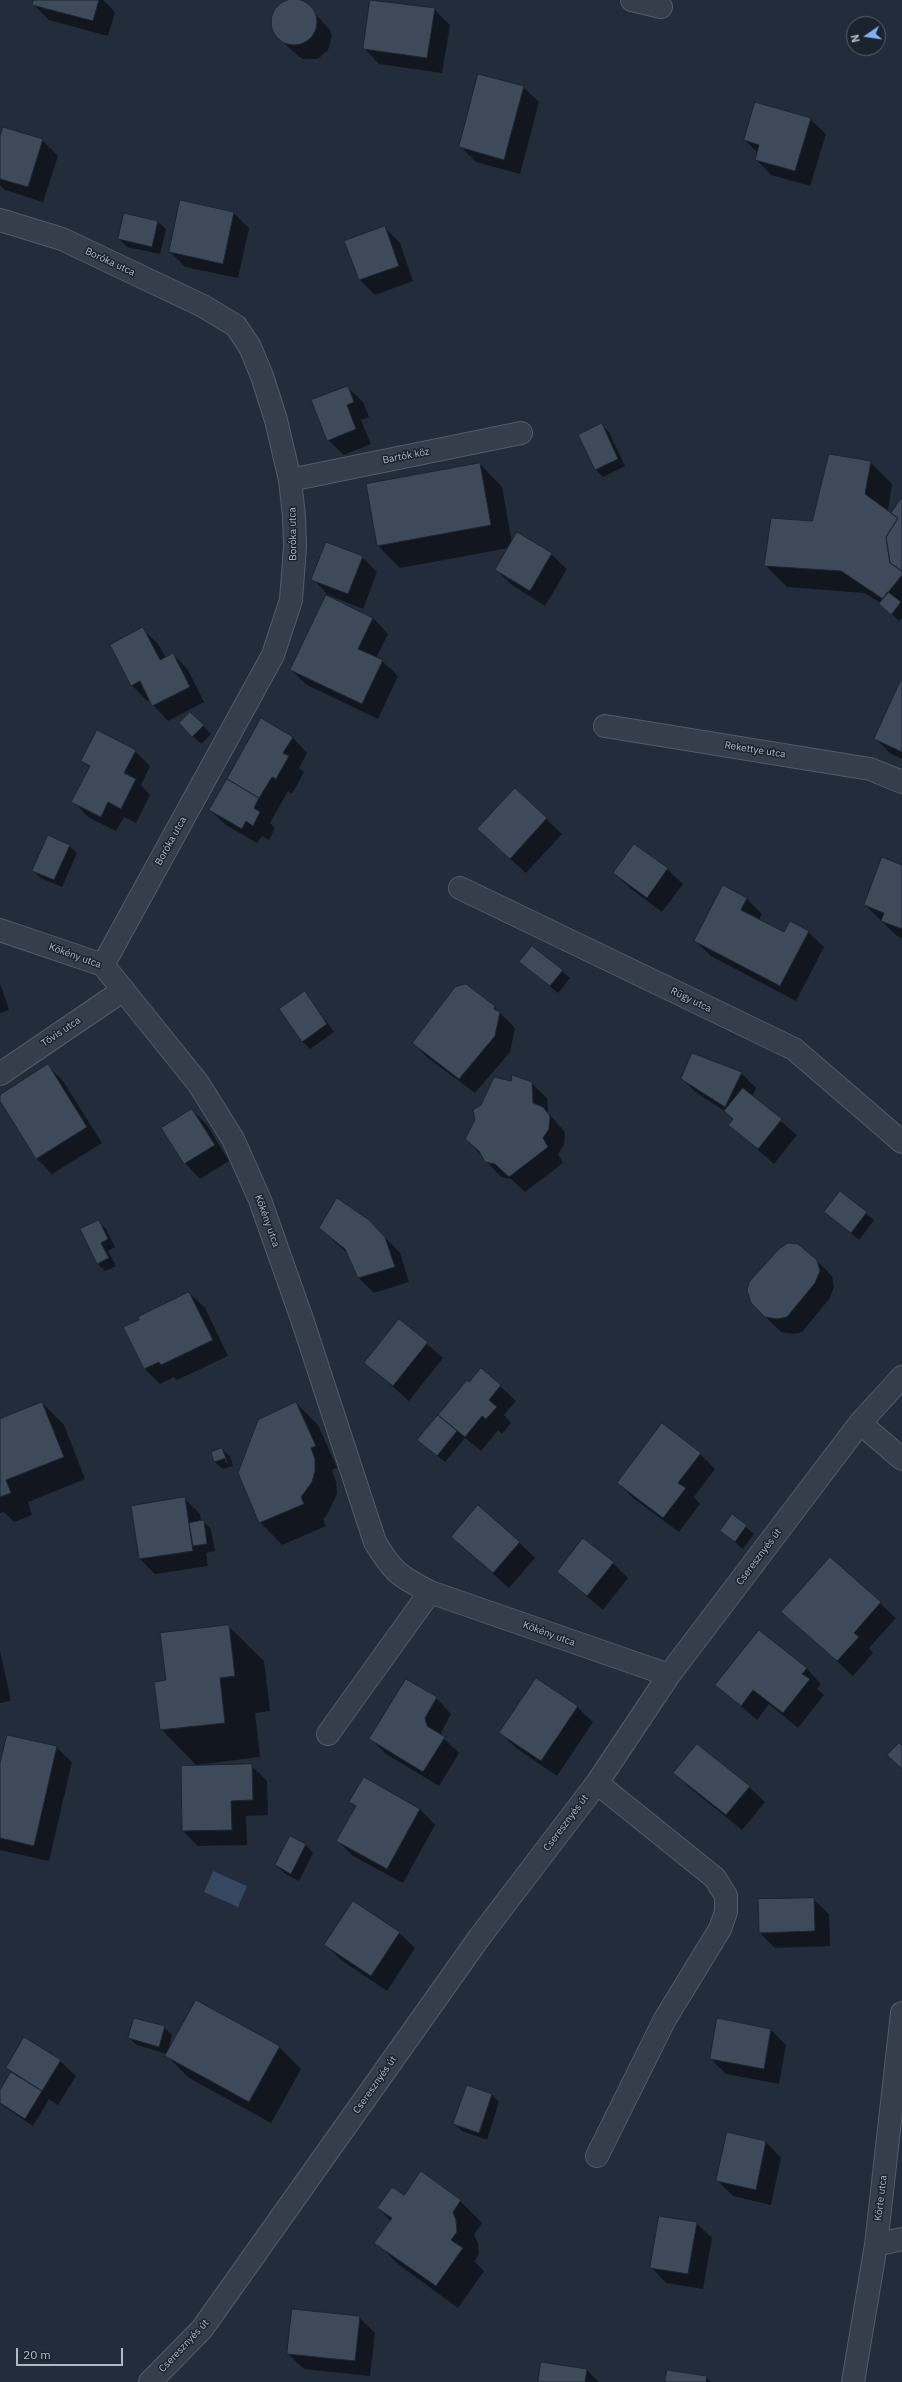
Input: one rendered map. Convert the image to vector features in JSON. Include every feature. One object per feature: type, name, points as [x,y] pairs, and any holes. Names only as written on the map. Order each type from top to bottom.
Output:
[{"type":"street","points":[[632,0],[661,7]]},
{"type":"street","name":"Boróka utca","points":[[0,220],[62,239],[203,306],[236,326],[250,347],[262,376],[276,420],[290,480],[295,547],[291,600],[273,655],[103,965]]},
{"type":"street","name":"Bartók köz","points":[[290,480],[521,433]]},
{"type":"street","name":"Rekettye utca","points":[[605,726],[870,770],[902,782]]},
{"type":"street","name":"Rügy utca","points":[[460,888],[794,1049],[902,1142]]},
{"type":"street","name":"Kökény utca","points":[[0,930],[103,965],[122,991],[198,1083],[233,1139],[260,1200],[302,1319],[375,1542],[389,1566],[404,1580],[430,1592],[669,1675]]},
{"type":"street","name":"Tövis utca","points":[[0,1074],[122,991]]},
{"type":"street","name":"Cseresznyés út","points":[[150,2382],[202,2330],[479,1938],[596,1783],[669,1675],[860,1423],[902,1377]]},
{"type":"street","points":[[860,1423],[902,1459]]},
{"type":"street","points":[[328,1734],[430,1592]]},
{"type":"street","points":[[596,1783],[715,1878],[726,1896],[726,1912],[720,1929],[665,2019],[597,2156]]},
{"type":"street","name":"Körte utca","points":[[853,2382],[876,2245],[902,2013]]},
{"type":"street","points":[[876,2245],[902,2239]]},
{"type":"water","points":[[213,1871],[247,1886],[238,1907],[204,1892]]},
{"type":"building","points":[[294,-1],[307,3],[313,9],[317,22],[313,35],[307,41],[294,45],[281,41],[275,35],[271,22],[275,9],[281,3]]},
{"type":"building","points":[[34,0],[99,0],[93,21],[32,5]]},
{"type":"building","points":[[370,0],[435,8],[427,58],[363,49]]},
{"type":"building","points":[[478,74],[524,86],[504,160],[459,147]]},
{"type":"building","points":[[755,102],[811,118],[795,171],[755,160],[759,145],[744,140]]},
{"type":"building","points":[[3,127],[43,139],[28,187],[0,179],[0,137]]},
{"type":"building","points":[[180,200],[234,212],[223,264],[169,252]]},
{"type":"building","points":[[124,213],[158,221],[152,247],[118,239]]},
{"type":"building","points":[[385,226],[399,266],[359,280],[344,241]]},
{"type":"building","points":[[348,386],[354,402],[347,405],[356,429],[327,441],[311,400]]},
{"type":"building","points":[[602,423],[618,459],[595,470],[578,435]]},
{"type":"building","points":[[829,454],[871,461],[865,494],[898,518],[886,537],[890,563],[902,571],[902,575],[883,599],[841,571],[764,566],[771,518],[812,521]]},
{"type":"building","points":[[480,463],[491,525],[377,546],[366,484]]},
{"type":"building","points":[[902,497],[902,571],[890,563],[886,537],[898,518],[891,513]]},
{"type":"building","points":[[517,532],[552,553],[530,591],[495,570]]},
{"type":"building","points":[[326,542],[363,556],[348,594],[311,580]]},
{"type":"building","points":[[888,592],[901,602],[891,615],[879,604]]},
{"type":"building","points":[[326,595],[373,618],[358,649],[383,660],[362,704],[290,670]]},
{"type":"building","points":[[143,627],[160,660],[173,653],[190,687],[152,706],[140,681],[131,686],[110,645]]},
{"type":"building","points":[[902,680],[902,752],[874,739]]},
{"type":"building","points":[[190,712],[204,725],[192,737],[179,723]]},
{"type":"building","points":[[261,718],[293,737],[283,753],[289,756],[276,779],[272,777],[259,798],[227,779]]},
{"type":"building","points":[[97,730],[136,750],[124,773],[136,779],[121,809],[108,802],[101,817],[71,802],[90,766],[81,761]]},
{"type":"building","points":[[227,779],[259,798],[254,808],[260,812],[253,826],[246,821],[242,829],[209,810]]},
{"type":"building","points":[[515,788],[547,818],[510,859],[477,829]]},
{"type":"building","points":[[48,835],[70,845],[54,880],[32,871]]},
{"type":"building","points":[[634,844],[668,868],[647,898],[613,873]]},
{"type":"building","points":[[882,857],[902,865],[902,929],[881,921],[884,913],[864,905]]},
{"type":"building","points":[[723,885],[747,898],[741,910],[784,932],[790,921],[809,931],[780,986],[694,941]]},
{"type":"building","points":[[532,946],[563,970],[550,986],[519,962]]},
{"type":"building","points":[[466,984],[495,1006],[494,1009],[500,1012],[495,1036],[459,1079],[412,1043],[455,987]]},
{"type":"building","points":[[305,991],[327,1024],[302,1042],[279,1009]]},
{"type":"building","points":[[692,1053],[742,1072],[725,1107],[681,1079]]},
{"type":"building","points":[[48,1064],[87,1127],[36,1159],[0,1101],[0,1095]]},
{"type":"building","points":[[512,1075],[532,1082],[533,1103],[543,1107],[550,1116],[549,1129],[543,1138],[548,1147],[509,1177],[495,1164],[485,1162],[479,1151],[465,1139],[475,1120],[473,1110],[481,1105],[494,1077],[511,1081]]},
{"type":"building","points":[[743,1088],[782,1119],[758,1149],[728,1125],[733,1119],[724,1111]]},
{"type":"building","points":[[192,1109],[215,1145],[184,1164],[161,1128]]},
{"type":"building","points":[[840,1191],[867,1212],[851,1233],[824,1212]]},
{"type":"building","points":[[337,1198],[369,1220],[385,1237],[395,1267],[358,1278],[345,1249],[319,1228]]},
{"type":"building","points":[[99,1220],[108,1239],[101,1243],[109,1258],[97,1264],[80,1229]]},
{"type":"building","points":[[788,1243],[798,1244],[817,1260],[820,1271],[815,1283],[787,1317],[777,1319],[765,1317],[751,1303],[747,1290],[749,1282],[779,1249]]},
{"type":"building","points":[[189,1292],[213,1340],[161,1365],[159,1362],[144,1369],[123,1327],[139,1320],[138,1317]]},
{"type":"building","points":[[399,1319],[428,1342],[393,1386],[364,1363]]},
{"type":"building","points":[[481,1368],[501,1385],[489,1400],[497,1407],[486,1419],[482,1416],[465,1437],[438,1415],[467,1380],[469,1382]]},
{"type":"building","points":[[42,1402],[64,1457],[6,1480],[11,1493],[0,1497],[0,1419]]},
{"type":"building","points":[[296,1402],[316,1446],[311,1448],[315,1459],[315,1471],[312,1482],[301,1497],[304,1504],[259,1523],[238,1473],[258,1420]]},
{"type":"building","points":[[438,1415],[457,1431],[437,1456],[417,1440]]},
{"type":"building","points":[[662,1423],[701,1453],[678,1483],[686,1488],[663,1518],[617,1483]]},
{"type":"building","points":[[222,1448],[226,1458],[214,1462],[211,1452]]},
{"type":"building","points":[[185,1497],[193,1551],[139,1559],[131,1506]]},
{"type":"building","points":[[478,1505],[520,1542],[493,1573],[451,1537]]},
{"type":"building","points":[[732,1514],[747,1525],[735,1542],[720,1531]]},
{"type":"building","points":[[204,1520],[207,1544],[193,1546],[189,1523]]},
{"type":"building","points":[[583,1538],[614,1562],[587,1596],[557,1572]]},
{"type":"building","points":[[830,1557],[881,1602],[854,1633],[859,1637],[837,1661],[781,1612]]},
{"type":"building","points":[[229,1625],[235,1676],[220,1678],[225,1723],[160,1730],[154,1682],[166,1680],[160,1633]]},
{"type":"building","points":[[759,1630],[807,1668],[802,1674],[810,1679],[783,1713],[753,1690],[741,1706],[715,1685]]},
{"type":"building","points":[[536,1678],[578,1706],[541,1761],[499,1733]]},
{"type":"building","points":[[406,1679],[437,1697],[425,1718],[427,1726],[445,1737],[423,1772],[369,1739]]},
{"type":"building","points":[[7,1735],[57,1746],[34,1846],[0,1838],[0,1763]]},
{"type":"building","points":[[899,1743],[902,1745],[902,1769],[887,1755]]},
{"type":"building","points":[[697,1744],[750,1786],[726,1815],[673,1773]]},
{"type":"building","points":[[252,1764],[253,1800],[231,1801],[232,1830],[182,1831],[181,1766]]},
{"type":"building","points":[[364,1777],[420,1809],[387,1869],[336,1841],[356,1806],[349,1802]]},
{"type":"building","points":[[290,1836],[306,1844],[291,1874],[275,1865]]},
{"type":"building","points":[[814,1898],[815,1931],[759,1933],[758,1899]]},
{"type":"building","points":[[353,1901],[400,1932],[371,1976],[324,1945]]},
{"type":"building","points":[[196,2000],[280,2046],[249,2102],[165,2056]]},
{"type":"building","points":[[134,2018],[165,2026],[159,2047],[128,2038]]},
{"type":"building","points":[[717,2018],[771,2029],[764,2069],[710,2059]]},
{"type":"building","points":[[24,2037],[61,2060],[42,2091],[6,2068]]},
{"type":"building","points":[[11,2072],[42,2091],[25,2119],[0,2103],[0,2090]]},
{"type":"building","points":[[467,2085],[492,2094],[479,2133],[453,2124]]},
{"type":"building","points":[[727,2132],[766,2141],[756,2190],[716,2181]]},
{"type":"building","points":[[421,2171],[461,2200],[453,2212],[456,2220],[457,2232],[451,2240],[463,2248],[436,2286],[374,2243],[392,2218],[377,2208],[392,2187],[404,2195]]},
{"type":"building","points":[[659,2216],[697,2222],[688,2274],[650,2268]]},
{"type":"building","points":[[292,2309],[360,2316],[355,2361],[287,2354]]},
{"type":"building","points":[[541,2362],[587,2369],[585,2382],[538,2382]]},
{"type":"building","points":[[667,2370],[707,2376],[706,2382],[665,2382]]}]
